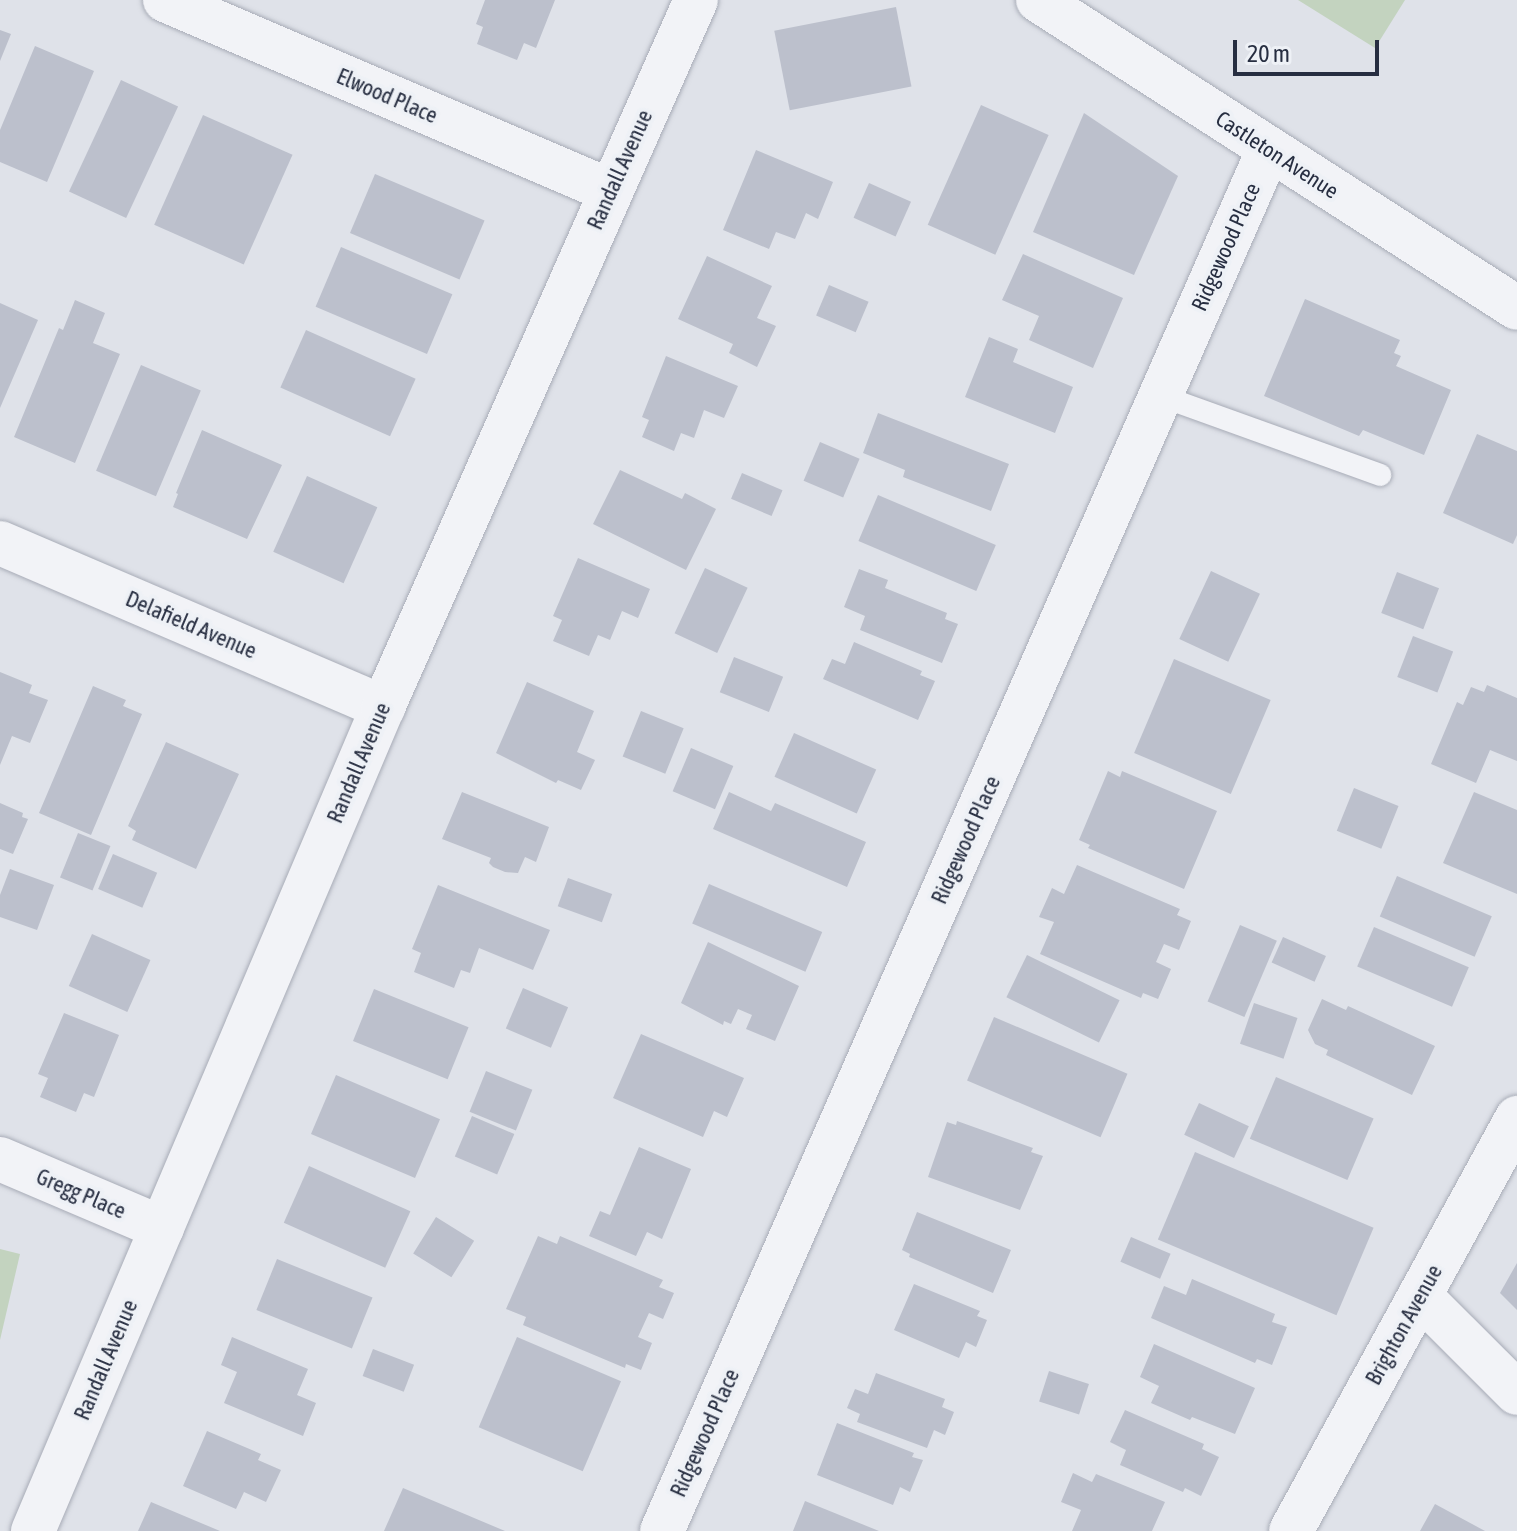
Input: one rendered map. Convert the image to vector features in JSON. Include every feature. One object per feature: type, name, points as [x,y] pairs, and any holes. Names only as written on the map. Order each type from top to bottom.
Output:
[{"type":"street","name":"Elwood Place","points":[[165,0],[610,191]]},
{"type":"street","name":"Randall Avenue","points":[[33,1531],[383,707],[696,0]]},
{"type":"street","name":"Castleton Avenue","points":[[1038,0],[1517,308]]},
{"type":"street","name":"Ridgewood Place","points":[[662,1531],[1269,149]]},
{"type":"street","name":"Delafield Avenue","points":[[0,543],[383,707]]},
{"type":"street","name":"Brighton Avenue","points":[[1291,1531],[1517,1118]]},
{"type":"street","name":"Gregg Place","points":[[0,1159],[162,1228]]},
{"type":"street","points":[[1420,1296],[1517,1393]]},
{"type":"lane","points":[[1161,396],[1380,475]]},
{"type":"green space","points":[[1298,0],[1405,0],[1375,48]]},
{"type":"green space","points":[[0,1249],[20,1254],[0,1340]]},
{"type":"building","points":[[485,0],[555,0],[536,48],[524,43],[517,60],[477,44],[483,27],[476,24]]},
{"type":"building","points":[[896,7],[911,87],[790,110],[774,31]]},
{"type":"building","points":[[0,30],[11,34],[0,61]]},
{"type":"building","points":[[35,46],[94,71],[47,182],[0,162],[0,130]]},
{"type":"building","points":[[121,80],[178,107],[126,218],[69,191]]},
{"type":"building","points":[[981,105],[1049,135],[995,255],[928,225]]},
{"type":"building","points":[[1084,113],[1178,176],[1134,275],[1033,232]]},
{"type":"building","points":[[203,115],[293,155],[244,264],[154,225]]},
{"type":"building","points":[[756,150],[833,182],[818,219],[806,213],[795,239],[776,232],[769,249],[723,230]]},
{"type":"building","points":[[375,174],[485,220],[460,279],[350,233]]},
{"type":"building","points":[[869,183],[911,202],[896,236],[854,218]]},
{"type":"building","points":[[341,247],[452,294],[427,354],[316,307]]},
{"type":"building","points":[[1023,254],[1123,298],[1093,368],[1029,340],[1039,316],[1002,300]]},
{"type":"building","points":[[707,256],[772,286],[757,318],[776,326],[757,367],[729,353],[733,344],[678,319]]},
{"type":"building","points":[[829,285],[869,302],[856,332],[816,315]]},
{"type":"building","points":[[1305,299],[1400,340],[1394,353],[1401,356],[1396,366],[1451,390],[1424,455],[1363,430],[1359,436],[1264,396]]},
{"type":"building","points":[[75,300],[105,313],[93,343],[120,354],[75,463],[14,437],[59,328],[63,330]]},
{"type":"building","points":[[0,303],[38,320],[0,408]]},
{"type":"building","points":[[306,330],[416,379],[390,436],[280,388]]},
{"type":"building","points":[[989,337],[1018,349],[1013,362],[1073,387],[1055,433],[965,397]]},
{"type":"building","points":[[666,356],[738,386],[724,418],[704,410],[694,438],[681,433],[674,451],[642,437],[649,420],[642,417]]},
{"type":"building","points":[[141,365],[201,390],[156,496],[96,471]]},
{"type":"building","points":[[878,413],[1009,464],[991,511],[903,477],[905,470],[863,453]]},
{"type":"building","points":[[202,430],[282,465],[247,539],[173,507]]},
{"type":"building","points":[[1477,434],[1517,451],[1517,535],[1513,544],[1443,513]]},
{"type":"building","points":[[820,442],[860,459],[843,497],[804,481]]},
{"type":"building","points":[[620,470],[682,499],[685,493],[716,509],[686,570],[593,524]]},
{"type":"building","points":[[742,473],[783,490],[772,516],[731,499]]},
{"type":"building","points":[[307,476],[377,507],[344,583],[273,552]]},
{"type":"building","points":[[878,495],[996,545],[976,591],[858,541]]},
{"type":"building","points":[[578,558],[650,589],[638,618],[622,611],[610,640],[598,635],[589,656],[553,641],[562,620],[553,616]]},
{"type":"building","points":[[705,568],[748,588],[717,653],[675,633]]},
{"type":"building","points":[[859,569],[888,580],[885,588],[947,613],[945,619],[958,624],[942,663],[860,630],[865,616],[844,607]]},
{"type":"building","points":[[1211,571],[1260,594],[1228,662],[1179,639]]},
{"type":"building","points":[[1397,572],[1439,588],[1423,629],[1381,613]]},
{"type":"building","points":[[1413,636],[1453,651],[1437,692],[1397,677]]},
{"type":"building","points":[[854,642],[922,671],[920,675],[935,681],[918,720],[823,679],[832,659],[845,664]]},
{"type":"building","points":[[734,657],[783,677],[769,712],[720,692]]},
{"type":"building","points":[[1174,659],[1271,700],[1231,794],[1134,753]]},
{"type":"building","points":[[0,672],[32,685],[29,693],[48,700],[30,743],[12,736],[0,765]]},
{"type":"building","points":[[527,682],[594,711],[577,752],[595,760],[581,790],[558,780],[556,783],[496,753]]},
{"type":"building","points":[[1487,685],[1517,698],[1517,761],[1490,750],[1476,783],[1431,764],[1457,702],[1463,705],[1471,687],[1484,692]]},
{"type":"building","points":[[93,686],[126,700],[123,706],[142,714],[91,835],[39,813]]},
{"type":"building","points":[[641,711],[684,728],[665,774],[623,756]]},
{"type":"building","points":[[794,733],[876,770],[857,813],[774,777]]},
{"type":"building","points":[[166,742],[239,774],[196,869],[132,840],[136,831],[128,826]]},
{"type":"building","points":[[691,748],[733,766],[715,809],[673,791]]},
{"type":"building","points":[[1108,771],[1120,777],[1122,771],[1217,811],[1184,889],[1088,848],[1090,845],[1079,840]]},
{"type":"building","points":[[1354,788],[1399,806],[1381,849],[1337,831]]},
{"type":"building","points":[[462,792],[549,827],[536,862],[525,857],[518,873],[505,872],[489,863],[491,858],[442,839]]},
{"type":"building","points":[[729,792],[771,811],[775,803],[866,842],[847,887],[713,829]]},
{"type":"building","points":[[1474,792],[1517,810],[1517,894],[1443,863]]},
{"type":"building","points":[[0,803],[23,813],[22,817],[28,819],[13,854],[0,849]]},
{"type":"building","points":[[78,833],[110,846],[92,891],[60,878]]},
{"type":"building","points":[[113,854],[157,873],[142,908],[98,889]]},
{"type":"building","points":[[1077,865],[1180,909],[1177,915],[1191,921],[1179,950],[1164,944],[1156,962],[1171,969],[1158,999],[1143,993],[1141,998],[1040,954],[1054,922],[1039,917],[1052,888],[1064,894]]},
{"type":"building","points":[[10,869],[54,885],[37,930],[0,917],[0,895]]},
{"type":"building","points":[[1397,876],[1492,916],[1475,957],[1380,917]]},
{"type":"building","points":[[568,878],[612,894],[602,922],[558,906]]},
{"type":"building","points":[[709,884],[822,932],[805,972],[692,924]]},
{"type":"building","points":[[438,885],[550,930],[533,970],[479,948],[470,973],[461,970],[454,988],[414,972],[421,953],[412,949]]},
{"type":"building","points":[[1240,925],[1277,941],[1244,1017],[1208,1001]]},
{"type":"building","points":[[1374,927],[1469,967],[1452,1007],[1357,967]]},
{"type":"building","points":[[92,934],[150,960],[127,1012],[69,986]]},
{"type":"building","points":[[1283,937],[1326,956],[1315,982],[1272,963]]},
{"type":"building","points":[[708,942],[799,986],[775,1041],[746,1029],[752,1015],[738,1009],[731,1024],[724,1021],[723,1025],[681,1003]]},
{"type":"building","points":[[1027,955],[1120,1000],[1099,1042],[1006,997]]},
{"type":"building","points":[[523,988],[568,1007],[551,1048],[506,1029]]},
{"type":"building","points":[[374,989],[469,1027],[448,1079],[353,1041]]},
{"type":"building","points":[[1322,999],[1346,1010],[1348,1006],[1435,1046],[1412,1095],[1326,1055],[1328,1050],[1315,1044],[1308,1030]]},
{"type":"building","points":[[1254,1003],[1297,1018],[1283,1059],[1240,1044]]},
{"type":"building","points":[[64,1013],[119,1035],[94,1097],[84,1093],[76,1112],[40,1097],[48,1078],[38,1074]]},
{"type":"building","points":[[994,1017],[1127,1074],[1101,1137],[967,1081]]},
{"type":"building","points":[[641,1034],[744,1078],[727,1117],[714,1111],[703,1137],[613,1098]]},
{"type":"building","points":[[486,1071],[532,1090],[516,1131],[470,1112]]},
{"type":"building","points":[[336,1075],[440,1119],[415,1178],[311,1134]]},
{"type":"building","points":[[1276,1077],[1374,1118],[1347,1180],[1250,1139]]},
{"type":"building","points":[[1199,1103],[1249,1126],[1234,1158],[1184,1135]]},
{"type":"building","points":[[472,1116],[514,1134],[497,1174],[455,1157]]},
{"type":"building","points":[[957,1121],[1033,1148],[1031,1152],[1043,1156],[1020,1210],[928,1177],[947,1122],[956,1125]]},
{"type":"building","points":[[639,1147],[691,1169],[662,1239],[647,1232],[636,1256],[589,1236],[600,1211],[610,1215]]},
{"type":"building","points":[[1195,1152],[1374,1228],[1336,1315],[1158,1239]]},
{"type":"building","points":[[309,1166],[410,1211],[385,1268],[284,1223]]},
{"type":"building","points":[[917,1212],[1011,1250],[993,1293],[909,1257],[910,1254],[902,1250]]},
{"type":"building","points":[[436,1217],[474,1241],[451,1277],[413,1253]]},
{"type":"building","points":[[538,1236],[557,1244],[560,1236],[663,1280],[659,1287],[674,1293],[663,1319],[649,1313],[638,1337],[652,1343],[641,1370],[626,1364],[625,1368],[523,1325],[526,1317],[506,1309]]},
{"type":"building","points":[[1131,1237],[1171,1254],[1160,1279],[1120,1262]]},
{"type":"building","points":[[277,1259],[372,1298],[352,1349],[256,1310]]},
{"type":"building","points":[[1517,1263],[1517,1310],[1500,1293]]},
{"type":"building","points":[[1192,1279],[1275,1314],[1272,1322],[1287,1327],[1272,1365],[1257,1359],[1255,1363],[1151,1318],[1164,1286],[1186,1295]]},
{"type":"building","points":[[914,1284],[980,1311],[977,1316],[987,1320],[976,1347],[966,1342],[959,1358],[894,1330]]},
{"type":"building","points":[[232,1337],[308,1369],[297,1395],[316,1403],[303,1436],[224,1403],[237,1372],[221,1365]]},
{"type":"building","points":[[517,1337],[621,1381],[583,1471],[479,1427]]},
{"type":"building","points":[[1154,1344],[1255,1388],[1235,1434],[1192,1417],[1190,1420],[1151,1403],[1159,1386],[1140,1377]]},
{"type":"building","points":[[373,1349],[414,1365],[404,1392],[363,1376]]},
{"type":"building","points":[[1049,1371],[1089,1384],[1079,1414],[1039,1401]]},
{"type":"building","points":[[876,1373],[945,1399],[942,1407],[954,1412],[945,1435],[934,1430],[927,1448],[857,1422],[860,1414],[847,1408],[855,1389],[868,1394]]},
{"type":"building","points":[[1125,1410],[1204,1444],[1202,1449],[1219,1457],[1201,1496],[1185,1488],[1183,1492],[1120,1465],[1126,1450],[1110,1442]]},
{"type":"building","points":[[837,1423],[914,1453],[912,1457],[923,1460],[910,1492],[900,1487],[893,1505],[817,1475]]},
{"type":"building","points":[[207,1431],[261,1454],[258,1460],[281,1470],[266,1502],[244,1492],[236,1509],[183,1486]]},
{"type":"building","points":[[1073,1473],[1092,1482],[1096,1474],[1165,1502],[1152,1531],[1072,1531],[1081,1510],[1061,1502]]},
{"type":"building","points":[[403,1488],[505,1531],[384,1531]]},
{"type":"building","points":[[805,1501],[879,1531],[793,1531]]},
{"type":"building","points":[[151,1502],[220,1531],[138,1531]]},
{"type":"building","points":[[1435,1504],[1485,1531],[1420,1531]]}]
